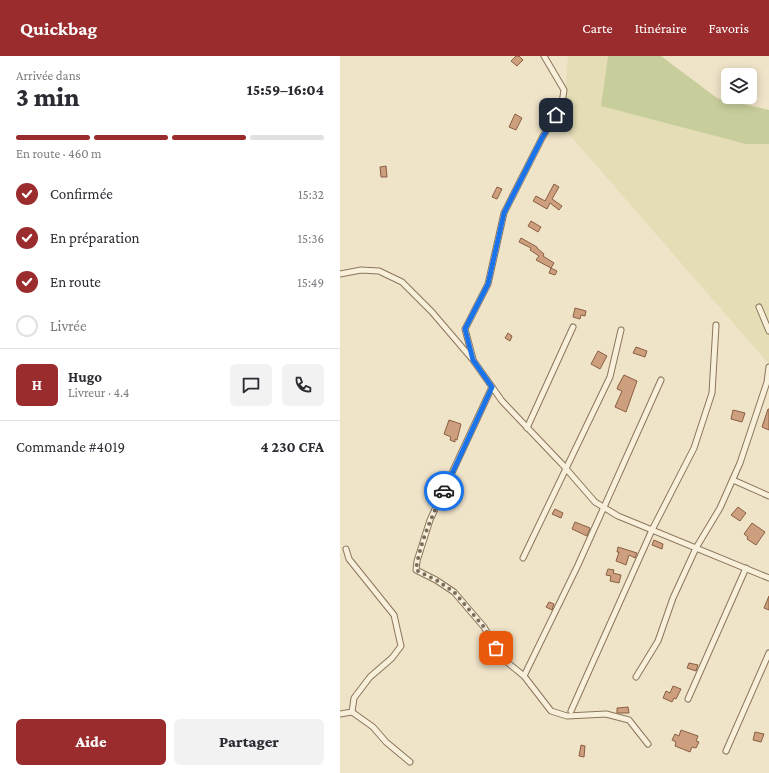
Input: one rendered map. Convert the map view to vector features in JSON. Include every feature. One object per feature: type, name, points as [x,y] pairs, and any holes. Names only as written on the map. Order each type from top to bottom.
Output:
[{"type":"street","points":[[473,360],[465,329],[488,284],[504,213],[542,138],[562,103],[564,90],[544,56]]},
{"type":"street","points":[[340,274],[361,270],[379,271],[402,282],[432,312],[473,360],[502,401],[566,468],[595,502],[618,516],[769,578]]},
{"type":"street","points":[[759,307],[769,331]]},
{"type":"street","points":[[571,711],[652,530],[694,448],[712,392],[716,325]]},
{"type":"street","points":[[528,428],[573,327]]},
{"type":"street","points":[[523,558],[610,377],[621,330]]},
{"type":"street","points":[[636,677],[658,641],[673,598],[696,548],[720,508],[733,480],[767,382],[769,367]]},
{"type":"street","points":[[524,676],[578,565],[661,380]]},
{"type":"street","points":[[492,387],[430,520],[416,570],[436,580],[454,592],[484,627],[502,658],[524,676],[551,711],[567,716],[606,714],[629,720],[648,744]]},
{"type":"street","points":[[733,480],[769,496]]},
{"type":"street","points":[[346,549],[349,559],[394,614],[401,646],[392,658],[370,677],[354,698],[352,712]]},
{"type":"street","points":[[688,700],[746,568]]},
{"type":"street","points":[[726,751],[769,653]]},
{"type":"street","points":[[340,714],[352,712],[373,727],[386,742],[410,762]]},
{"type":"shaded area","points":[[568,56],[608,56],[601,106],[746,144],[769,144],[769,364],[562,126]]},
{"type":"green space","points":[[608,56],[661,56],[717,98],[721,99],[721,104],[743,104],[769,110],[769,144],[746,144],[601,106]]},
{"type":"building","points":[[516,56],[519,56],[523,60],[517,66],[511,61]]},
{"type":"building","points":[[515,114],[522,118],[516,130],[509,127]]},
{"type":"building","points":[[386,166],[387,177],[381,177],[380,167]]},
{"type":"building","points":[[554,184],[559,187],[552,199],[562,206],[559,210],[550,203],[547,209],[533,201],[536,196],[545,201]]},
{"type":"building","points":[[497,187],[502,189],[497,199],[492,197]]},
{"type":"building","points":[[531,221],[541,227],[538,232],[528,226]]},
{"type":"building","points":[[521,238],[537,247],[544,254],[543,256],[554,263],[551,268],[536,260],[539,256],[530,250],[531,248],[519,242]]},
{"type":"building","points":[[551,268],[557,271],[555,275],[549,273]]},
{"type":"building","points":[[575,308],[586,311],[585,316],[581,315],[580,319],[573,317]]},
{"type":"building","points":[[508,333],[512,336],[510,341],[505,338]]},
{"type":"building","points":[[636,347],[647,351],[645,357],[633,353]]},
{"type":"building","points":[[598,351],[607,356],[600,369],[591,364]]},
{"type":"building","points":[[624,375],[637,381],[626,412],[615,407],[622,391],[617,389]]},
{"type":"building","points":[[769,409],[769,430],[762,427]]},
{"type":"building","points":[[733,410],[745,413],[742,422],[731,419]]},
{"type":"building","points":[[449,420],[461,424],[457,440],[455,439],[455,442],[450,440],[451,437],[444,434]]},
{"type":"building","points":[[738,507],[746,513],[740,521],[731,515]]},
{"type":"building","points":[[555,509],[563,513],[561,518],[552,514]]},
{"type":"building","points":[[575,522],[590,528],[587,536],[572,529]]},
{"type":"building","points":[[752,523],[765,532],[756,545],[747,539],[748,537],[744,534]]},
{"type":"building","points":[[654,540],[663,544],[662,549],[652,545]]},
{"type":"building","points":[[618,547],[637,553],[635,558],[629,555],[626,565],[616,561],[619,552],[617,552]]},
{"type":"building","points":[[608,569],[614,570],[613,573],[621,575],[619,583],[610,581],[611,576],[606,575]]},
{"type":"building","points":[[769,596],[769,610],[764,608]]},
{"type":"building","points":[[549,602],[554,604],[552,610],[546,607]]},
{"type":"building","points":[[689,663],[698,665],[696,671],[687,668]]},
{"type":"building","points":[[673,686],[681,689],[676,699],[674,698],[672,702],[663,698],[666,691],[670,693]]},
{"type":"building","points":[[628,707],[629,713],[617,713],[617,708]]},
{"type":"building","points":[[681,730],[698,736],[696,741],[699,742],[696,748],[692,747],[690,752],[675,746],[676,742],[672,740],[675,734],[679,736]]},
{"type":"building","points":[[755,732],[764,734],[761,742],[753,740]]},
{"type":"building","points":[[581,745],[585,746],[584,757],[579,756]]},
{"type":"way so far","points":[[444,491],[430,520],[416,570],[436,580],[454,592],[484,627],[496,648]]},
{"type":"route","points":[[444,491],[492,387],[473,360],[465,329],[488,284],[504,213],[542,138],[556,115]]}]
